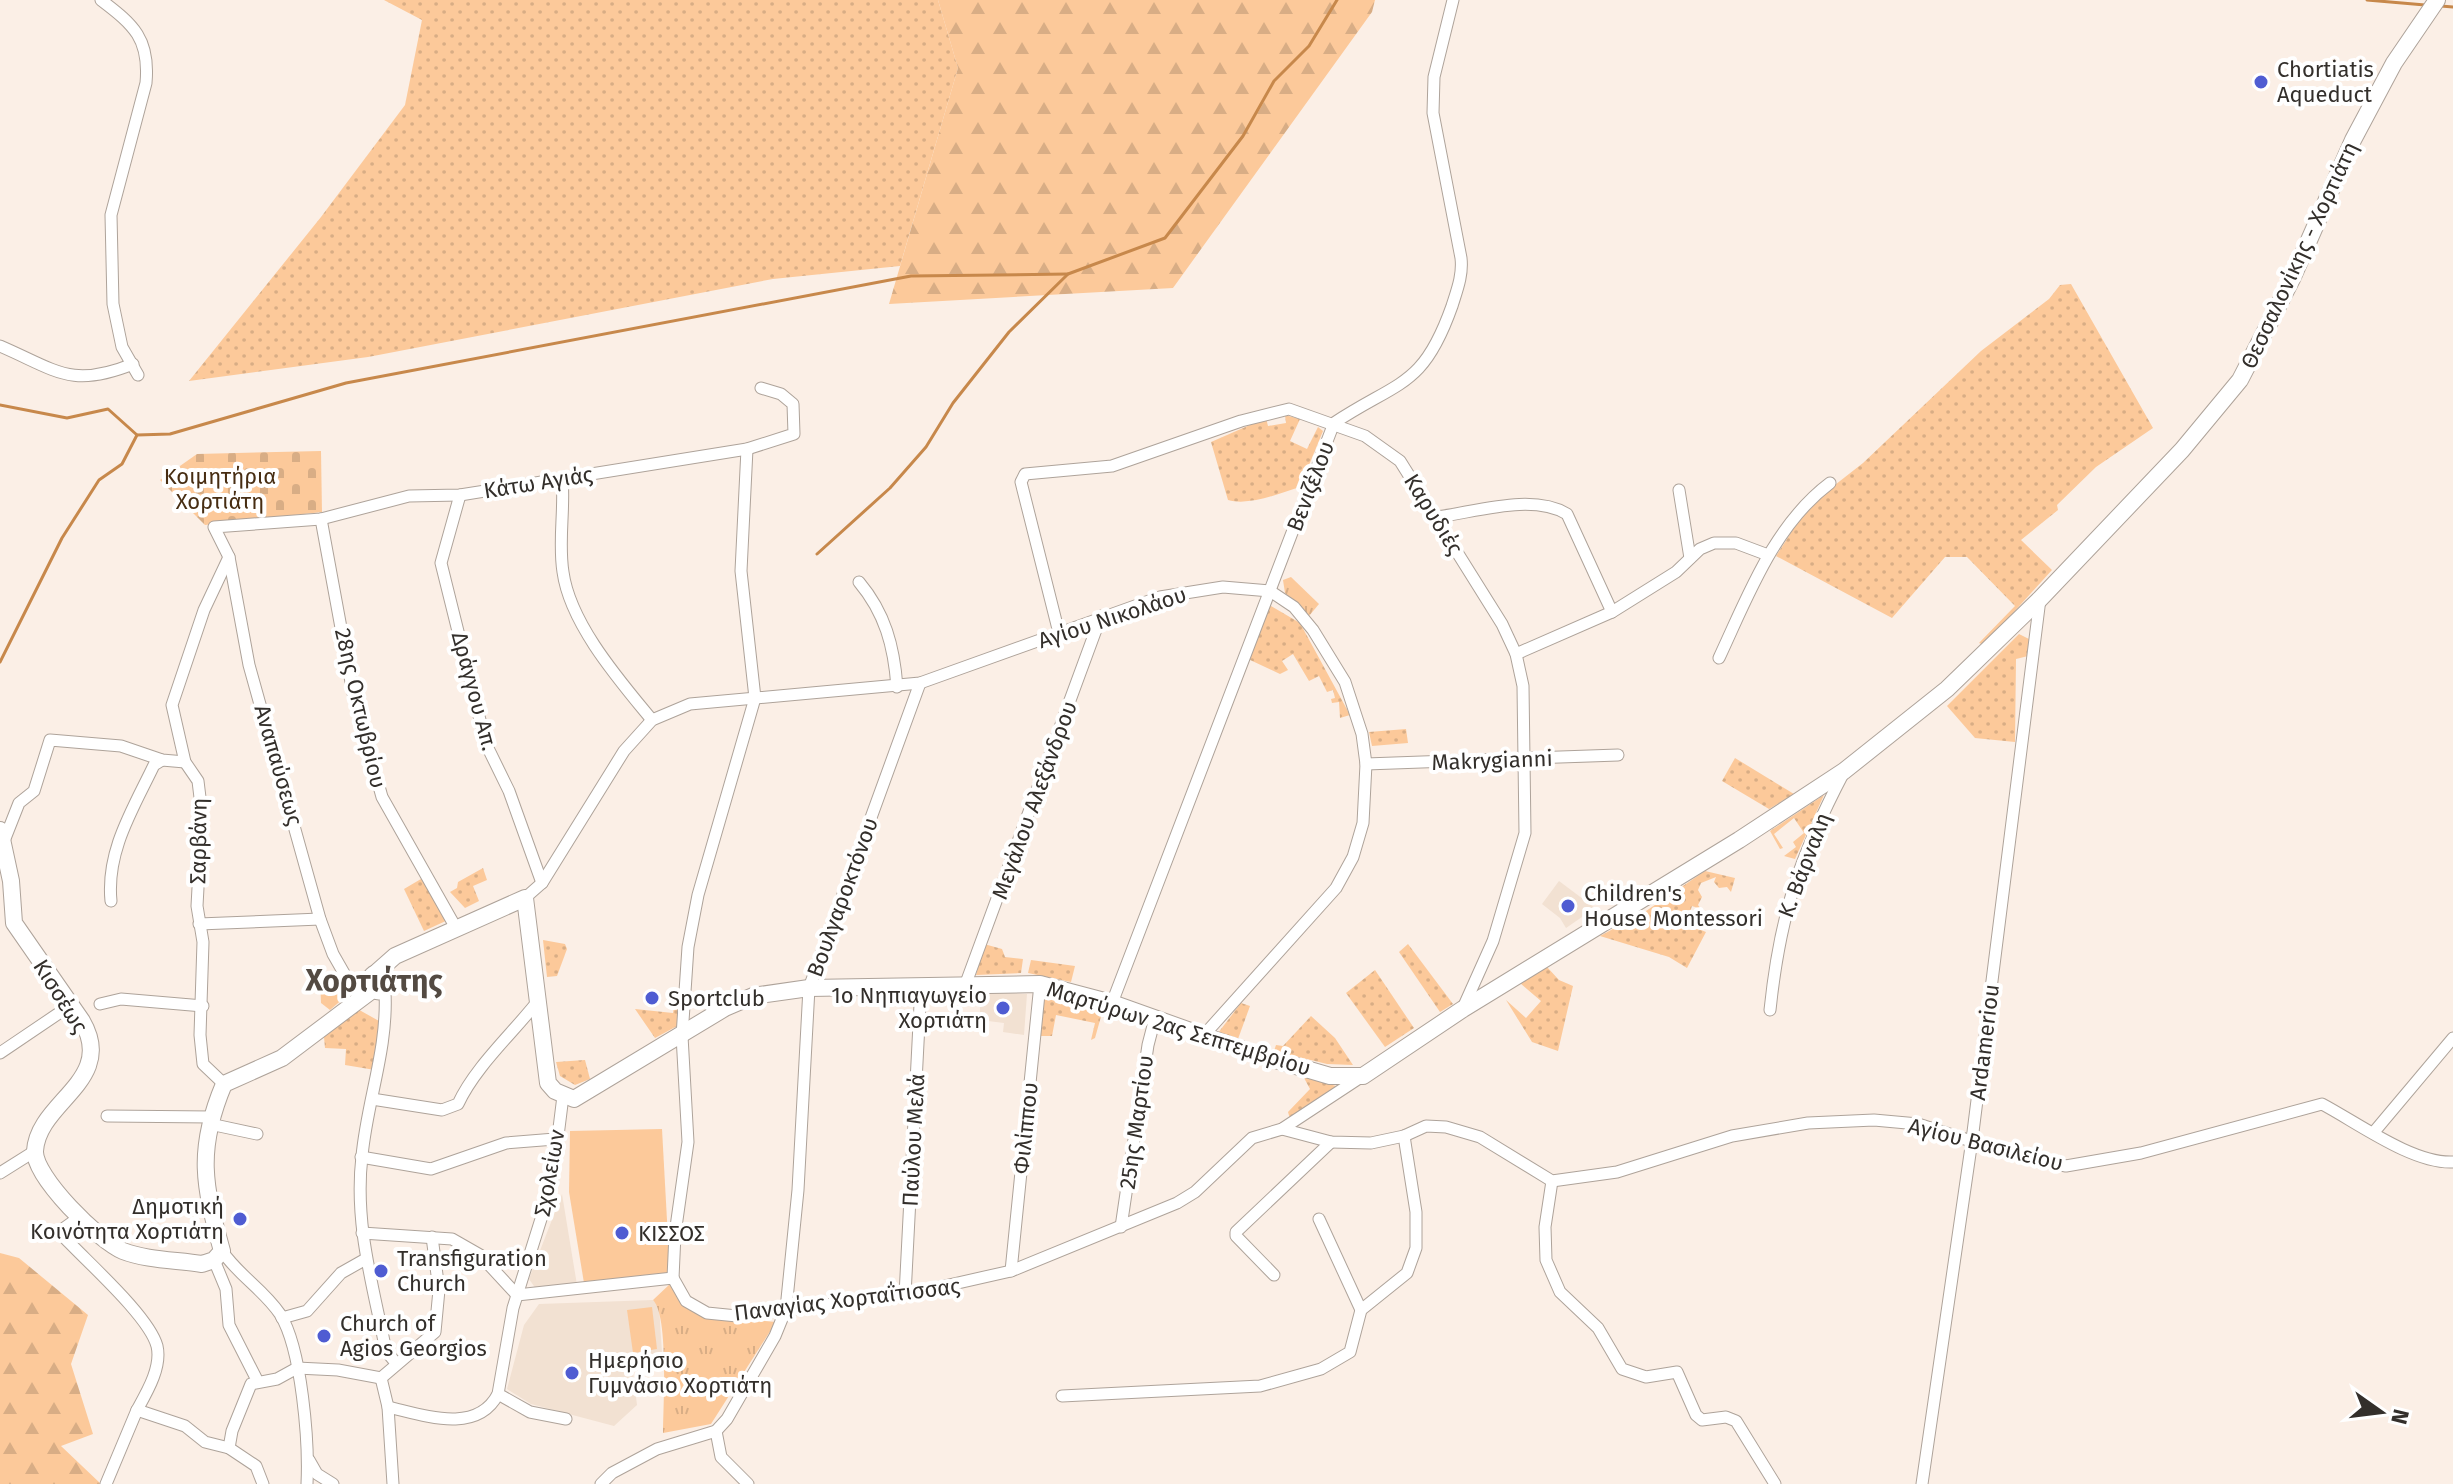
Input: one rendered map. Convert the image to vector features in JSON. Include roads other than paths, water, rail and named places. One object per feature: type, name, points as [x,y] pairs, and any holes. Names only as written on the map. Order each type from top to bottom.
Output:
[{"type":"street","points":[[0,346],[74,378],[136,370],[122,347],[113,304],[111,215],[148,65],[134,26],[101,0]]},
{"type":"street","name":"Βενιζέλου","points":[[1112,1003],[1334,423],[1415,376],[1436,347],[1457,292],[1463,269],[1433,113],[1434,77],[1453,0]]},
{"type":"street","name":"Θεσσαλονίκης - Χορτιάτη","points":[[2040,599],[2182,450],[2240,380],[2286,291],[2353,140],[2394,63],[2437,0]]},
{"type":"street","name":"Κάτω Αγιάς","points":[[214,527],[321,519],[396,499],[460,495],[747,449],[794,434],[793,404],[781,394],[761,388]]},
{"type":"street","name":"Καρυδιές","points":[[1059,633],[1021,482],[1025,474],[1112,466],[1241,421],[1289,409],[1365,436],[1400,461],[1437,517],[1516,654],[1523,686],[1527,760],[1525,833],[1493,941],[1463,1009]]},
{"type":"street","points":[[362,1233],[452,1239],[480,1255],[517,1295],[673,1278],[675,1234],[688,1142],[682,1036],[695,909],[755,698],[741,562],[747,449]]},
{"type":"street","points":[[562,478],[562,570],[570,597],[604,659],[652,720]]},
{"type":"street","points":[[1719,658],[1768,555],[1808,500],[1830,483]]},
{"type":"street","points":[[1679,490],[1690,558]]},
{"type":"street","name":"Δράγγου Απ.","points":[[460,495],[441,563],[486,744],[518,813],[542,883]]},
{"type":"street","points":[[1437,517],[1540,504],[1559,509],[1567,514],[1573,524],[1612,612]]},
{"type":"street","name":"28ης Οκτωβρίου","points":[[321,519],[353,693],[382,797],[456,928]]},
{"type":"street","name":"Αναπαύσεως","points":[[214,527],[229,557],[249,665],[320,919],[333,954],[349,982],[375,983]]},
{"type":"street","points":[[1516,654],[1612,612],[1628,599],[1676,572],[1690,558],[1714,543],[1736,543],[1768,555]]},
{"type":"street","name":"Σαρβάνη","points":[[224,1084],[203,1064],[203,942],[199,924],[202,814],[198,781],[185,762],[173,699],[208,599],[229,557]]},
{"type":"street","points":[[859,582],[874,600],[894,646],[897,687]]},
{"type":"street","name":"Αγίου Νικολάου","points":[[525,898],[542,883],[601,783],[652,720],[690,704],[920,683],[1101,616],[1198,589],[1242,587],[1270,591]]},
{"type":"street","points":[[1204,1035],[1343,878],[1363,823],[1366,764],[1362,734],[1345,682],[1313,630],[1294,607],[1270,591]]},
{"type":"street","points":[[1363,1076],[1463,1009],[1739,840],[1844,771],[1947,689],[2040,599]]},
{"type":"street","name":"Ardameriou","points":[[1922,1484],[1972,1140],[2040,599]]},
{"type":"street","name":"Μεγάλου Αλεξάνδρου","points":[[966,983],[1101,616]]},
{"type":"street","name":"Βουλγαροκτόνου","points":[[716,1431],[727,1419],[775,1336],[786,1309],[798,1190],[809,988],[920,683]]},
{"type":"street","points":[[2,836],[19,803],[34,791],[50,740],[121,746],[162,760],[185,762]]},
{"type":"street","name":"Makrygianni","points":[[1366,764],[1618,755]]},
{"type":"street","points":[[111,901],[109,886],[118,841],[154,765],[162,760]]},
{"type":"street","name":"Κ. Βάρναλη","points":[[1770,1010],[1777,940],[1786,903],[1800,864],[1844,771]]},
{"type":"street","name":"Κισσέως","points":[[2,836],[14,923],[86,1028],[88,1066],[82,1081],[42,1126],[35,1151]]},
{"type":"street","points":[[257,1380],[229,1325],[226,1289],[204,1180],[210,1121],[224,1084],[282,1058],[375,983],[395,956],[525,898],[548,1083],[563,1096]]},
{"type":"street","points":[[199,924],[320,919]]},
{"type":"street","points":[[375,983],[387,1025],[361,1157],[362,1233],[364,1260],[386,1351],[396,1363]]},
{"type":"street","name":"Μαρτύρων 2ας Σεπτεμβρίου","points":[[563,1096],[574,1099],[585,1095],[725,1008],[753,996],[809,988],[966,983],[1040,984],[1112,1003],[1330,1076],[1363,1076]]},
{"type":"street","name":"Φιλίππου","points":[[1011,1271],[1040,984]]},
{"type":"street","name":"Παύλου Μελά","points":[[905,1295],[921,985]]},
{"type":"street","points":[[100,1004],[121,999],[203,1006]]},
{"type":"street","points":[[372,1099],[442,1110],[458,1104],[470,1079],[539,1000]]},
{"type":"street","points":[[0,1053],[71,1005]]},
{"type":"street","name":"25ης Μαρτίου","points":[[1121,1227],[1148,1045],[1155,1018]]},
{"type":"street","points":[[2374,1132],[2453,1038]]},
{"type":"street","name":"Παναγίας Χορταΐτισσας","points":[[673,1278],[686,1301],[707,1313],[737,1316],[905,1295],[1011,1271],[1177,1203],[1195,1192],[1252,1138],[1282,1129],[1363,1076]]},
{"type":"street","name":"Σχολείων","points":[[498,1394],[517,1295],[552,1184],[555,1139],[563,1096]]},
{"type":"street","name":"Αγίου Βασιλείου","points":[[1552,1181],[1617,1172],[1732,1136],[1808,1123],[1874,1120],[1918,1124],[2024,1158],[2066,1166],[2141,1153],[2313,1104],[2322,1104],[2418,1156],[2439,1163],[2453,1162]]},
{"type":"street","points":[[107,1116],[210,1121],[257,1134]]},
{"type":"street","points":[[1282,1129],[1331,1142],[1371,1143],[1404,1136],[1426,1126],[1446,1127],[1480,1137],[1552,1181],[1544,1248],[1560,1292],[1598,1328],[1622,1369],[1630,1375],[1646,1377],[1677,1372],[1696,1415],[1702,1420],[1726,1417],[1736,1421],[1775,1484]]},
{"type":"street","points":[[1062,1396],[1260,1386],[1305,1373],[1350,1352],[1361,1310],[1407,1273],[1416,1248],[1416,1212],[1404,1136]]},
{"type":"street","points":[[361,1157],[431,1169],[506,1143],[555,1139]]},
{"type":"street","points":[[1274,1275],[1236,1236],[1236,1232],[1331,1142]]},
{"type":"street","points":[[0,1173],[35,1151],[49,1184],[123,1251],[202,1264],[218,1256]]},
{"type":"street","points":[[81,1216],[60,1231],[124,1299],[157,1348],[156,1369],[106,1484]]},
{"type":"street","points":[[1319,1219],[1361,1310]]},
{"type":"street","points":[[381,1378],[435,1332],[439,1290],[432,1237]]},
{"type":"street","points":[[218,1256],[263,1291],[282,1318],[297,1368],[308,1456],[307,1484]]},
{"type":"street","points":[[282,1318],[307,1311],[341,1273],[364,1260]]},
{"type":"street","points":[[229,1448],[232,1431],[251,1384],[257,1380],[277,1379],[297,1368],[338,1370],[381,1378]]},
{"type":"street","points":[[381,1378],[388,1407],[393,1484]]},
{"type":"street","points":[[388,1407],[450,1420],[487,1409],[498,1394],[530,1412],[566,1419]]},
{"type":"street","points":[[137,1410],[185,1426],[205,1442],[229,1448],[256,1466],[263,1484]]},
{"type":"street","points":[[601,1484],[633,1461],[716,1431],[721,1457],[748,1484]]},
{"type":"street","points":[[308,1456],[317,1474],[333,1484]]},
{"type":"waterway","points":[[817,554],[890,488],[926,447],[953,403],[1009,332],[1068,274],[1165,238],[1243,136],[1274,81],[1309,46],[1337,0]]},
{"type":"waterway","points":[[2367,0],[2425,5]]},
{"type":"waterway","points":[[2441,6],[2453,7]]},
{"type":"waterway","points":[[0,662],[62,538],[99,480],[122,464],[137,435],[170,434],[346,383],[911,276],[1068,274]]},
{"type":"waterway","points":[[0,405],[67,418],[108,409],[137,435]]},
{"type":"place","name":"Chortiatis Aqueduct","points":[[2261,82]]},
{"type":"place","name":"Children's House Montessori","points":[[1568,906]]},
{"type":"place","name":"Sportclub","points":[[652,998]]},
{"type":"place","name":"1ο Νηπιαγωγείο Χορτιάτη","points":[[1003,1008]]},
{"type":"place","name":"Δημοτική Κοινότητα Χορτιάτη","points":[[240,1219]]},
{"type":"place","name":"ΚΙΣΣΟΣ","points":[[622,1233]]},
{"type":"place","name":"Transfiguration Church","points":[[381,1271]]},
{"type":"place","name":"Church of Agios Georgios","points":[[324,1336]]},
{"type":"place","name":"Ημερήσιο Γυμνάσιο Χορτιάτη","points":[[572,1373]]},
{"type":"district","name":"Χορτιάτης","points":[[374,981]]},
{"type":"park label","name":"Κοιμητήρια Χορτιάτη","points":[[220,488]]}]
